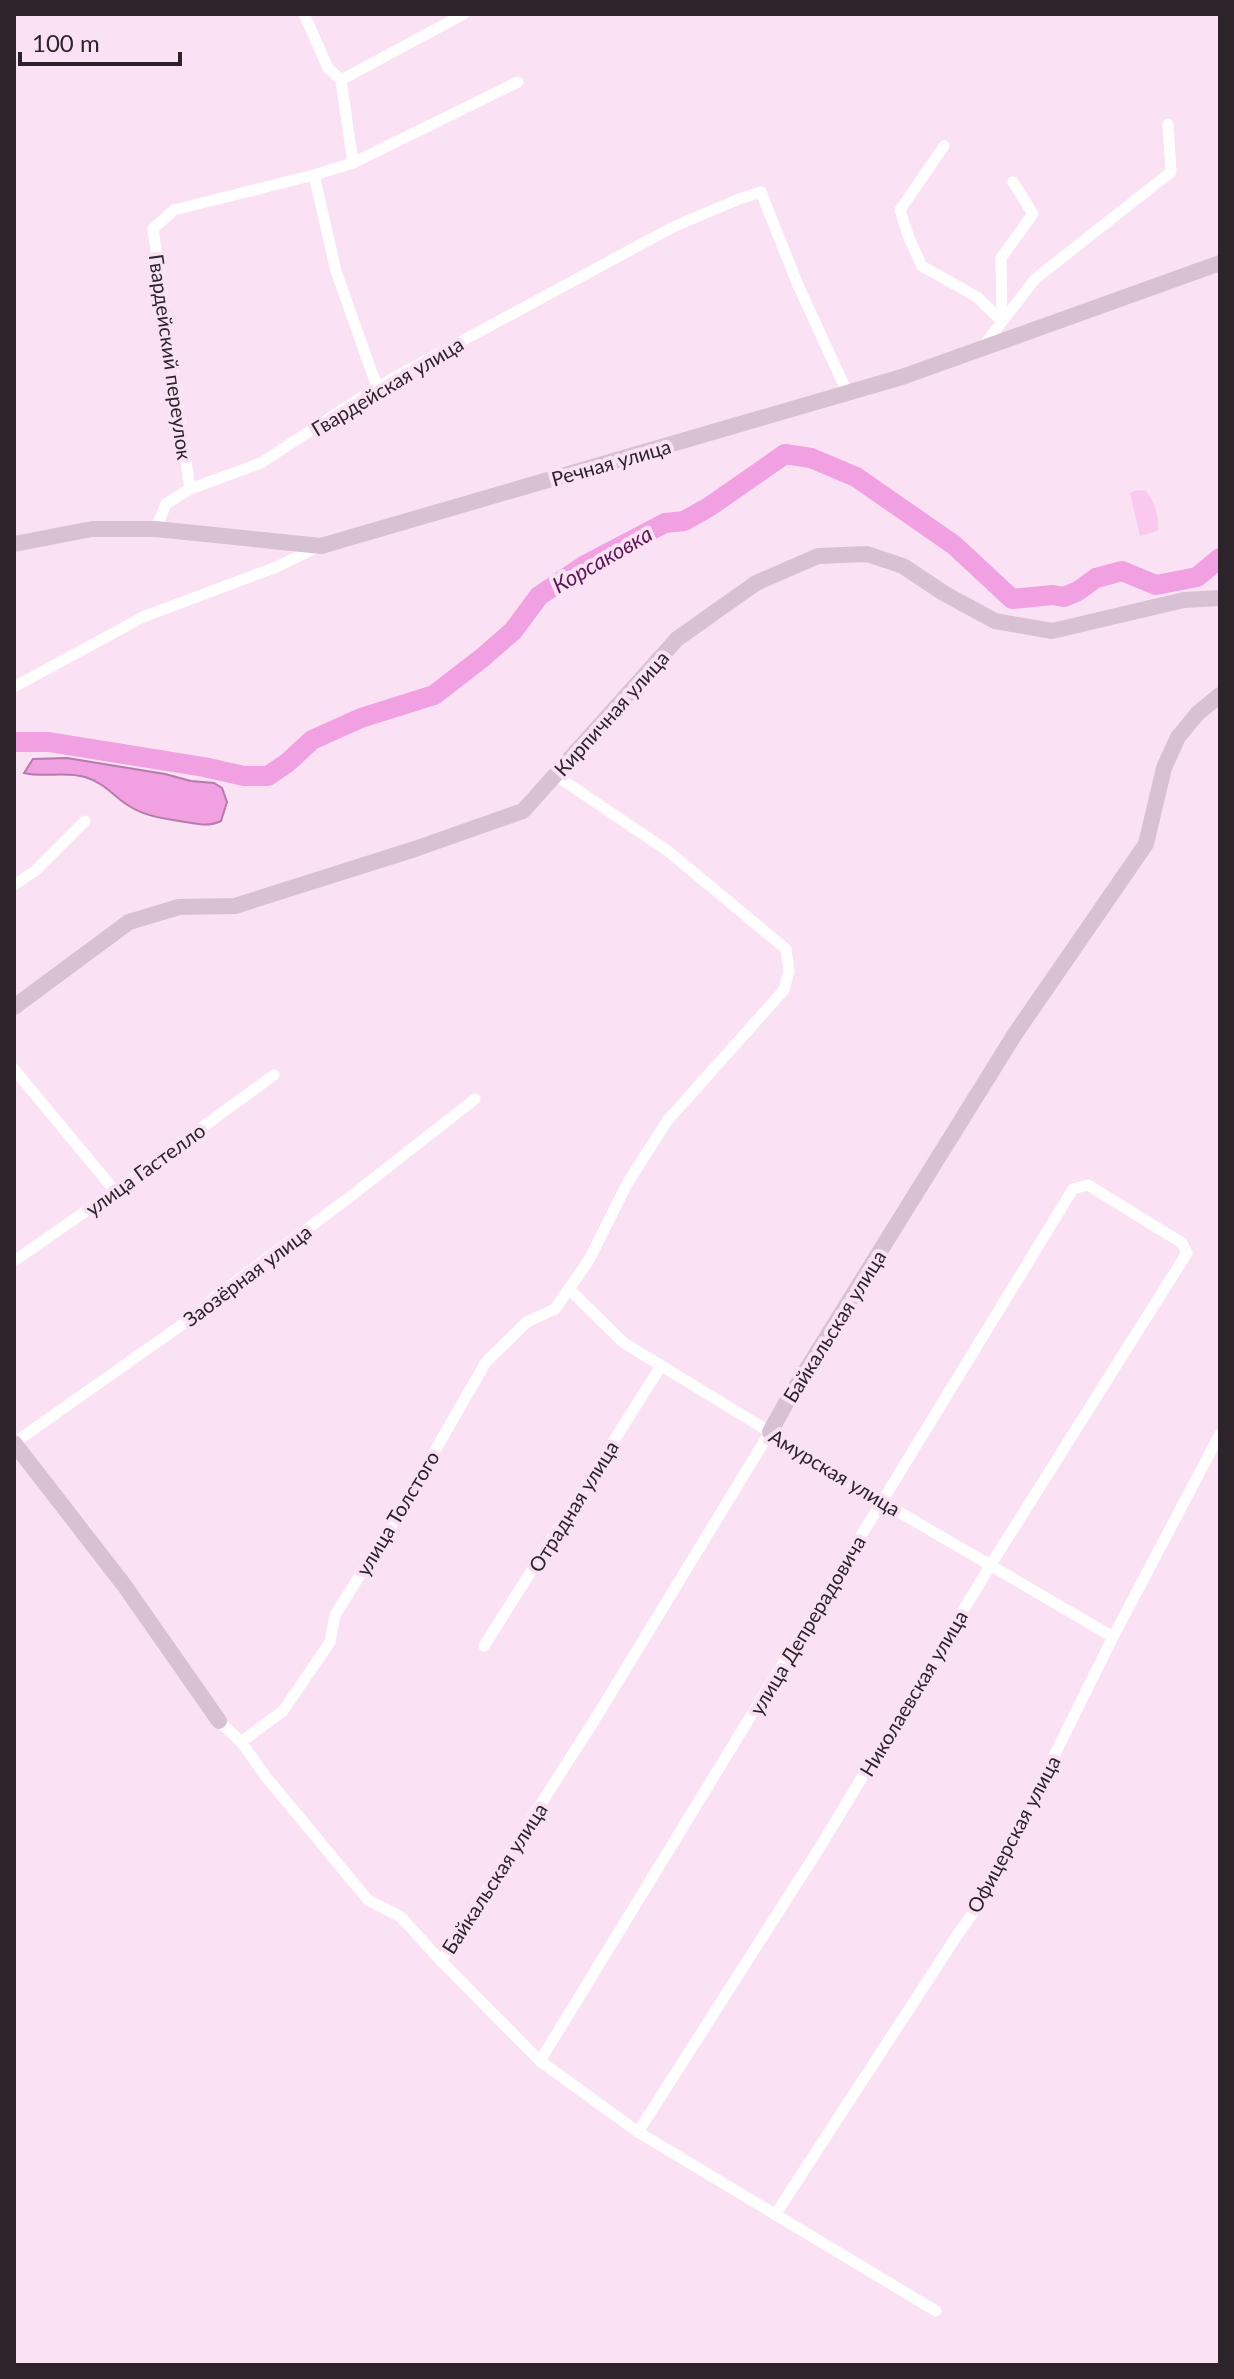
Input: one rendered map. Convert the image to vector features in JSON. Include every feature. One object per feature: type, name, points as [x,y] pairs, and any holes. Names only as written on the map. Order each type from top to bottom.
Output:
[{"type":"street","points":[[304,14],[328,68],[341,80],[353,163]]},
{"type":"street","points":[[434,14],[440,28]]},
{"type":"street","points":[[341,80],[464,14]]},
{"type":"street","name":"Гвардейский переулок","points":[[190,489],[153,229],[174,210],[353,163],[518,82]]},
{"type":"street","points":[[981,349],[1035,279],[1171,172],[1168,124]]},
{"type":"street","points":[[944,146],[900,210],[909,238],[922,266],[977,297],[1002,321]]},
{"type":"street","points":[[314,175],[336,271],[377,387]]},
{"type":"street","points":[[1002,321],[1001,258],[1033,214],[1013,182]]},
{"type":"street","name":"Гвардейская улица","points":[[156,529],[166,504],[190,489],[261,463],[377,387],[673,227],[761,192],[798,285],[848,394]]},
{"type":"street","name":"Речная улица","points":[[14,687],[143,617],[274,568],[321,546],[848,394],[1220,263]]},
{"type":"street","points":[[14,544],[92,529],[156,529],[321,546]]},
{"type":"street","name":"Кирпичная улица","points":[[14,1007],[129,922],[179,907],[235,906],[523,811],[677,639],[756,583],[818,556],[867,554],[903,566],[945,594],[995,621],[1052,631],[1184,600],[1220,598]]},
{"type":"street","name":"Байкальская улица","points":[[441,1961],[597,1716],[790,1396],[1015,1034],[1146,844],[1164,768],[1178,737],[1198,713],[1220,695]]},
{"type":"street","name":"улица Толстого","points":[[241,1742],[283,1711],[330,1642],[335,1615],[399,1513],[486,1362],[527,1322],[555,1309],[589,1260],[627,1184],[667,1121],[784,990],[789,971],[786,949],[668,851],[555,775]]},
{"type":"street","points":[[14,885],[35,871],[85,821]]},
{"type":"street","points":[[14,1069],[115,1191]]},
{"type":"street","name":"улица Гастелло","points":[[14,1261],[274,1075]]},
{"type":"street","name":"Заозёрная улица","points":[[14,1443],[200,1312],[216,1296],[475,1099]]},
{"type":"street","name":"улица Депрерадовича","points":[[540,2061],[1073,1189],[1088,1185],[1182,1243],[1187,1253]]},
{"type":"street","name":"Николаевская улица","points":[[638,2132],[820,1847],[990,1566],[1187,1253]]},
{"type":"street","name":"Амурская улица","points":[[569,1289],[624,1343],[770,1432],[805,1457],[1113,1637]]},
{"type":"street","name":"Отрадная улица","points":[[484,1646],[661,1366]]},
{"type":"street","name":"Офицерская улица","points":[[775,2215],[994,1877],[1113,1637],[1220,1434]]},
{"type":"street","points":[[14,1443],[124,1585],[219,1721],[241,1742],[368,1900],[401,1917],[540,2061],[638,2132],[936,2311]]},
{"type":"shaded area","points":[[1146,491],[1152,500],[1158,525],[1158,531],[1140,536],[1130,493]]},
{"type":"shaded area","points":[[67,758],[214,783],[222,788],[227,802],[221,821],[203,824],[154,816],[140,812],[85,777],[24,773],[33,759]]},
{"type":"waterway","name":"Корсаковка","points":[[14,742],[49,742],[244,776],[268,776],[312,740],[361,718],[434,695],[513,631],[539,596],[585,565],[665,523],[684,521],[709,507],[785,454],[811,458],[856,477],[954,545],[1012,599],[1053,595],[1064,597],[1096,578],[1122,571],[1156,585],[1197,577],[1220,558]]},
{"type":"waterway","points":[[1197,577],[1220,569]]}]
